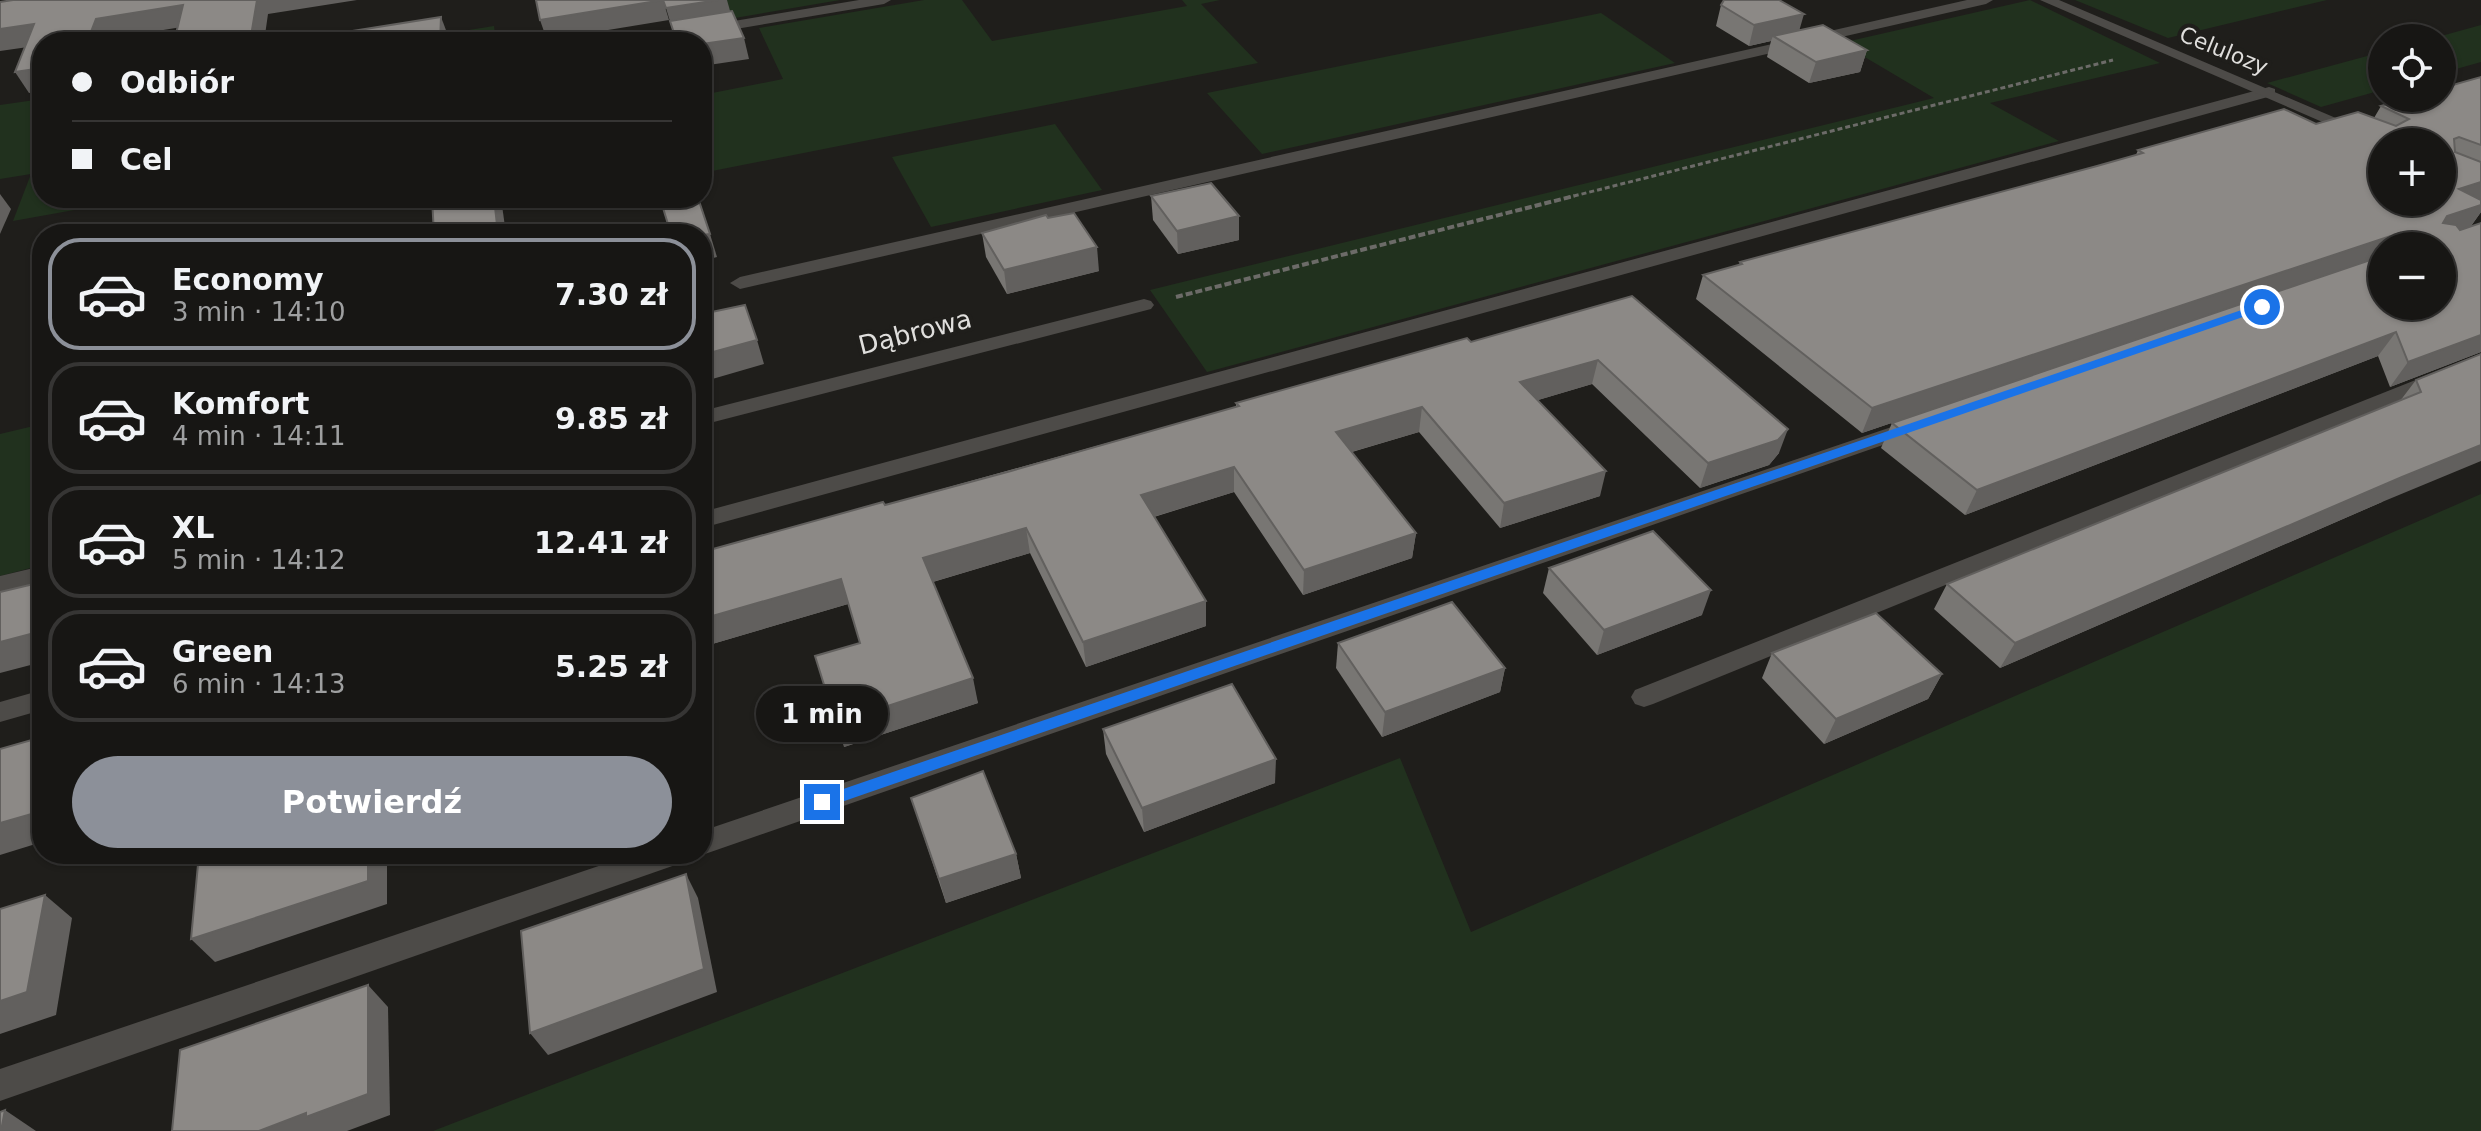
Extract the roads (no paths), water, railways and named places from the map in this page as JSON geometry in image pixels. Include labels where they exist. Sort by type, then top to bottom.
[{"type":"street","points":[[692,32],[884,0]]},
{"type":"street","points":[[740,283],[1986,0]]},
{"type":"street","name":"Celulozy","points":[[2047,0],[2368,135]]},
{"type":"street","points":[[712,517],[2269,92]]},
{"type":"street","name":"Dąbrowa","points":[[712,415],[1144,305]]},
{"type":"street","points":[[1644,697],[2481,360]]},
{"type":"street","points":[[712,840],[1947,415]]},
{"type":"street","points":[[0,585],[32,577]]},
{"type":"street","points":[[0,712],[32,703]]},
{"type":"street","points":[[0,1085],[642,864]]}]
